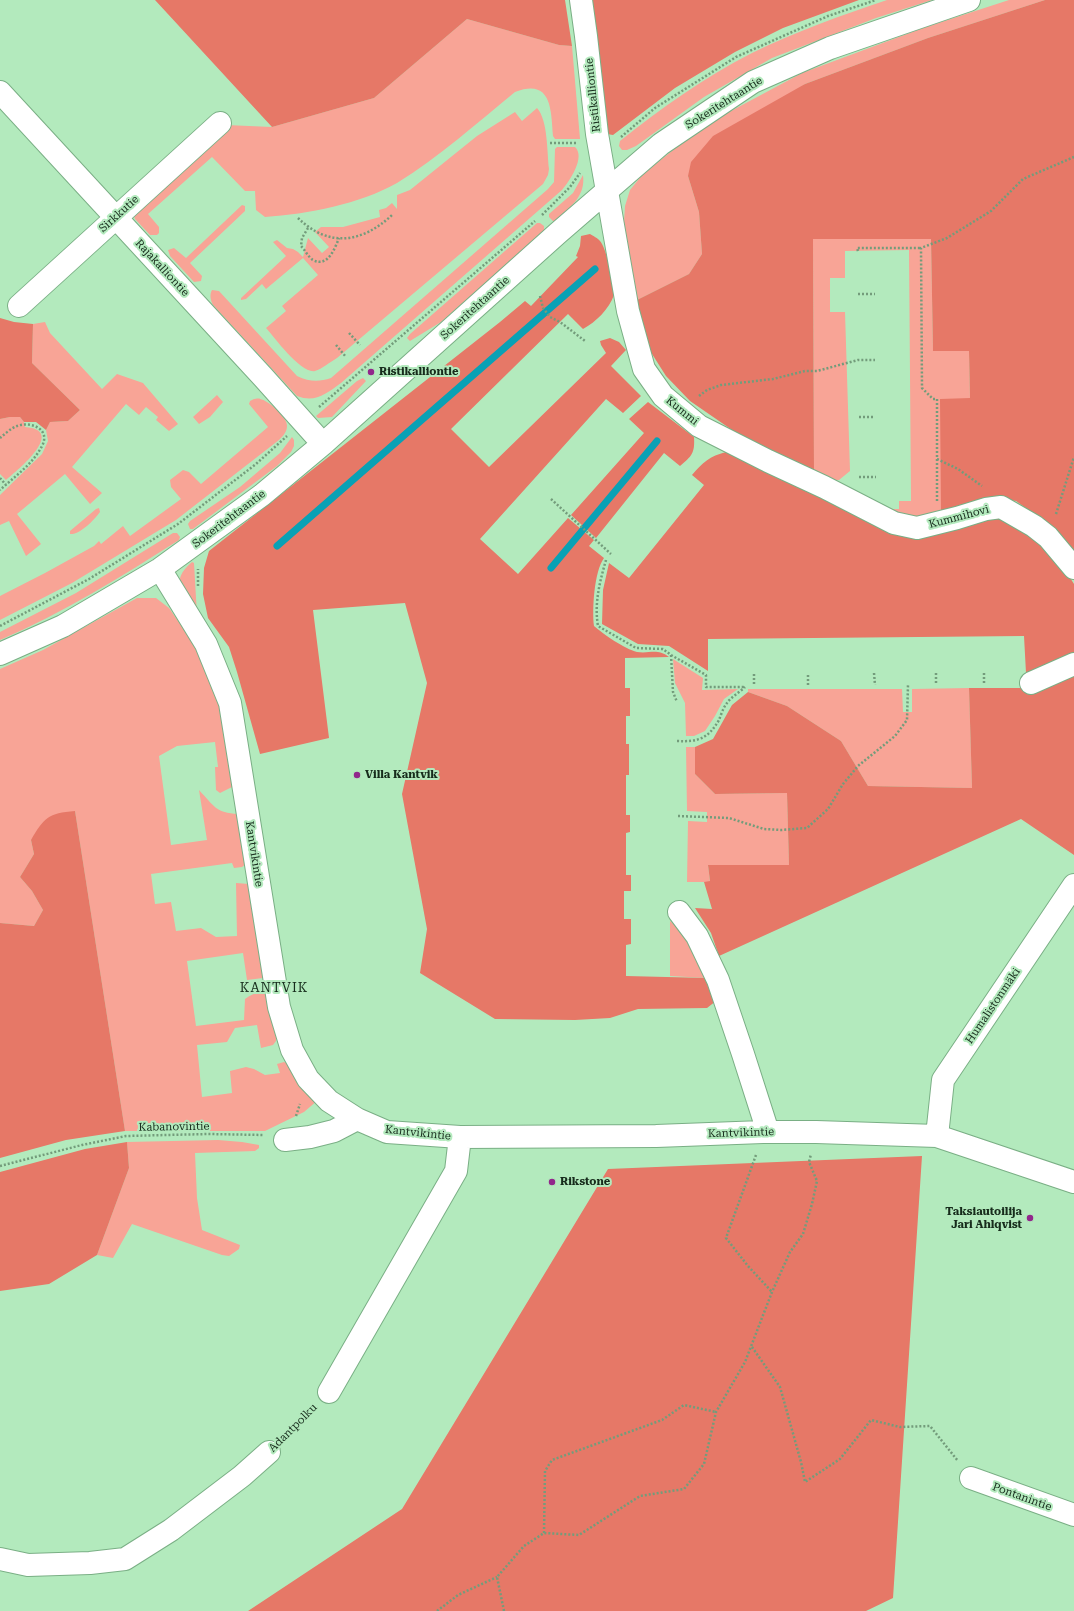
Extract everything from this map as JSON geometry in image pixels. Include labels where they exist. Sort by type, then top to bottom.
[{"type":"street","name":"Ristikalliontie","points":[[581,0],[586,36],[591,149],[607,190]]},
{"type":"street","name":"Sokeritehtaantie","points":[[0,654],[63,626],[160,569],[262,495],[323,444],[607,190],[661,144],[753,82],[830,48],[969,0]]},
{"type":"street","name":"Rajakalliontie","points":[[0,92],[323,444]]},
{"type":"street","name":"Sirkkutie","points":[[19,306],[220,123]]},
{"type":"street","name":"Kummi","points":[[607,190],[628,311],[644,369],[662,396],[699,426],[894,523]]},
{"type":"street","name":"Kummihovi","points":[[894,523],[917,528],[986,509],[1001,507],[1034,526],[1048,537],[1074,568]]},
{"type":"street","name":"Kantvikintie","points":[[160,569],[206,644],[230,703],[279,1007],[292,1050],[308,1079],[329,1101],[357,1119],[387,1132],[460,1137],[656,1136],[766,1132],[937,1136],[1074,1182]]},
{"type":"street","points":[[1031,683],[1074,664]]},
{"type":"street","name":"Humalistonmäki","points":[[937,1136],[943,1080],[1074,885]]},
{"type":"street","points":[[679,912],[697,936],[718,980],[743,1054],[766,1132]]},
{"type":"street","points":[[278,1136],[310,1137],[334,1131],[357,1119]]},
{"type":"street","points":[[329,1392],[456,1171],[460,1137]]},
{"type":"street","name":"Adantpolku","points":[[0,1560],[28,1564],[90,1563],[125,1559],[171,1530],[242,1476],[269,1452]]},
{"type":"street","name":"Pontanintie","points":[[970,1478],[1074,1515]]},
{"type":"path","points":[[0,626],[89,579],[178,524],[256,464],[541,216],[570,187],[583,170],[591,149],[736,57],[828,16],[876,0]]},
{"type":"path","points":[[550,143],[591,149]]},
{"type":"path","points":[[858,251],[857,248],[921,248],[947,238],[991,211],[1023,179],[1074,157]]},
{"type":"path","points":[[298,218],[308,228],[332,237],[345,239],[368,232],[392,215]]},
{"type":"path","points":[[308,228],[302,238],[301,246],[312,260],[319,262],[328,258],[334,251],[339,238]]},
{"type":"path","points":[[921,248],[922,388],[933,398],[936,398],[937,523]]},
{"type":"path","points":[[858,294],[875,294]]},
{"type":"path","points":[[540,296],[543,308],[550,317],[560,322],[585,341]]},
{"type":"path","points":[[349,333],[360,345]]},
{"type":"path","points":[[336,345],[346,357]]},
{"type":"path","points":[[683,412],[707,390],[722,384],[773,379],[805,371],[817,371],[858,360],[875,360]]},
{"type":"path","points":[[859,417],[876,417]]},
{"type":"path","points":[[0,438],[16,426],[25,424],[36,426],[42,430],[45,438],[42,446],[30,463],[0,490]]},
{"type":"path","points":[[1048,537],[1074,457]]},
{"type":"path","points":[[937,459],[964,473],[987,490],[1001,507]]},
{"type":"path","points":[[859,477],[876,477]]},
{"type":"path","points":[[0,478],[6,485]]},
{"type":"path","points":[[551,499],[611,554]]},
{"type":"path","points":[[178,524],[199,558],[198,589]]},
{"type":"path","points":[[606,560],[599,584],[596,616],[598,626],[636,648],[663,649],[706,675],[706,687],[746,687],[727,703],[710,734],[691,742],[678,741]]},
{"type":"path","points":[[671,655],[673,692],[677,702]]},
{"type":"path","points":[[874,673],[875,685]]},
{"type":"path","points":[[936,673],[936,684]]},
{"type":"path","points":[[984,673],[984,684]]},
{"type":"path","points":[[754,674],[754,686]]},
{"type":"path","points":[[808,675],[808,686]]},
{"type":"path","points":[[678,816],[729,818],[764,829],[781,830],[806,828],[828,809],[843,784],[858,766],[895,736],[907,720],[908,685]]},
{"type":"path","points":[[766,1132],[726,1238],[748,1266],[772,1292]]},
{"type":"path","points":[[437,1611],[458,1595],[497,1577],[524,1546],[544,1533],[579,1535],[640,1496],[684,1489],[704,1464],[716,1412],[746,1362],[772,1292],[790,1252],[803,1234],[817,1180],[809,1162],[816,1132]]},
{"type":"path","name":"Kabanovintie","points":[[0,1166],[82,1145],[126,1136],[208,1134],[278,1136]]},
{"type":"path","points":[[751,1346],[780,1387],[801,1462],[805,1482],[840,1459],[871,1420],[900,1427],[930,1426],[970,1478]]},
{"type":"path","name":"Adantpolku","points":[[269,1452],[329,1392]]},
{"type":"path","points":[[544,1533],[545,1471],[552,1460],[662,1420],[684,1405],[716,1412]]},
{"type":"path","points":[[497,1577],[504,1611]]},
{"type":"shaded area","points":[[155,0],[565,0],[572,46],[559,45],[467,19],[374,98],[272,127]]},
{"type":"shaded area","points":[[589,0],[859,0],[783,28],[735,52],[675,88],[613,135],[607,134]]},
{"type":"shaded area","points":[[887,0],[932,0],[876,18],[772,58],[704,97],[636,146],[627,150],[622,150],[619,146],[620,141],[667,105],[735,62],[768,45],[802,31]]},
{"type":"shaded area","points":[[1009,0],[1045,0],[928,38],[805,84],[688,176],[699,212],[702,254],[689,274],[637,300],[624,222],[625,206],[630,190],[643,174],[703,126],[802,73],[923,28]]},
{"type":"shaded area","points":[[1045,0],[1074,0],[1074,561],[1054,528],[1016,501],[997,498],[941,516],[940,399],[970,398],[969,351],[933,351],[931,239],[813,239],[814,473],[735,432],[690,401],[666,376],[647,346],[637,300],[689,274],[702,254],[699,212],[688,176],[691,162],[713,136],[805,84],[928,38]]},
{"type":"shaded area","points":[[467,19],[559,45],[572,46],[580,139],[555,139],[553,136],[550,107],[547,99],[543,93],[536,89],[527,89],[515,92],[458,139],[413,173],[397,183],[367,197],[333,207],[282,216],[265,217],[256,210],[255,191],[245,191],[212,157],[148,214],[159,227],[159,233],[157,235],[150,235],[135,219],[134,216],[226,125],[272,127],[374,98]]},
{"type":"shaded area","points":[[537,108],[541,113],[545,128],[549,169],[548,175],[543,184],[337,358],[320,369],[315,371],[309,370],[296,361],[266,328],[286,311],[282,306],[318,275],[303,258],[266,289],[262,284],[246,299],[241,300],[241,298],[286,256],[273,242],[277,240],[287,248],[298,252],[303,257],[308,238],[322,253],[329,247],[315,232],[321,227],[343,227],[380,217],[379,210],[386,208],[392,203],[397,209],[397,195],[410,190],[477,136],[515,112],[522,121]]},
{"type":"shaded area","points":[[557,147],[575,147],[578,151],[579,157],[578,163],[569,181],[562,190],[341,383],[325,394],[315,398],[303,398],[297,396],[212,303],[210,296],[212,290],[219,291],[297,376],[314,381],[331,378],[548,189],[554,182],[555,149]]},
{"type":"shaded area","points":[[583,175],[582,190],[579,196],[571,207],[555,221],[553,221],[549,217],[549,214],[573,193]]},
{"type":"shaded area","points":[[242,205],[245,206],[245,211],[190,263],[202,276],[201,281],[194,282],[170,256],[168,250],[174,248],[186,258]]},
{"type":"shaded area","points":[[537,223],[544,226],[544,230],[539,236],[441,322],[410,341],[407,338],[410,334]]},
{"type":"shaded area","points":[[590,234],[600,241],[605,251],[610,268],[614,284],[614,295],[609,305],[593,323],[583,329],[568,314],[451,429],[489,467],[606,353],[600,341],[610,338],[619,342],[626,350],[611,366],[641,396],[623,413],[606,399],[480,539],[518,574],[568,518],[594,540],[589,546],[604,558],[596,581],[593,611],[594,626],[626,648],[637,652],[657,652],[665,654],[669,657],[625,658],[625,688],[630,688],[630,716],[626,716],[626,744],[629,744],[629,775],[626,775],[626,815],[630,815],[630,832],[626,833],[626,875],[631,875],[631,891],[624,891],[624,919],[631,919],[631,944],[626,945],[626,976],[707,978],[716,1001],[707,1008],[638,1009],[610,1018],[575,1020],[495,1019],[420,973],[427,929],[402,794],[427,683],[405,603],[313,610],[329,738],[260,754],[229,647],[208,618],[203,594],[204,568],[209,551],[525,301],[531,306],[578,257],[576,256],[580,246],[581,236]]},
{"type":"shaded area","points":[[813,238],[931,239],[933,351],[969,351],[970,399],[941,399],[941,516],[912,519],[899,517],[889,509],[899,509],[899,501],[911,501],[909,250],[845,251],[845,278],[830,278],[830,312],[845,312],[850,471],[839,480],[829,480],[814,473]]},
{"type":"shaded area","points":[[0,318],[14,322],[33,324],[32,363],[80,410],[68,421],[50,422],[46,430],[36,422],[24,422],[20,417],[0,419]]},
{"type":"shaded area","points":[[45,322],[50,333],[102,389],[117,374],[143,383],[178,424],[169,431],[156,420],[158,417],[146,407],[139,415],[126,404],[72,467],[102,493],[90,504],[65,474],[17,514],[41,544],[26,556],[9,521],[0,525],[0,495],[42,454],[48,441],[46,430],[50,422],[68,421],[80,410],[32,363],[33,324]]},
{"type":"shaded area","points":[[363,378],[366,381],[332,417],[318,418],[316,416],[357,381]]},
{"type":"shaded area","points":[[217,395],[223,402],[210,417],[199,424],[193,417]]},
{"type":"shaded area","points":[[254,399],[263,400],[281,414],[287,428],[279,440],[176,520],[72,583],[0,620],[0,596],[94,546],[99,541],[101,544],[123,526],[130,536],[181,499],[171,487],[170,480],[183,470],[189,472],[201,484],[268,427],[249,404],[250,401]]},
{"type":"shaded area","points":[[648,402],[694,437],[692,454],[680,466],[664,453],[596,538],[571,515],[644,433],[629,419]]},
{"type":"shaded area","points":[[20,417],[24,422],[25,427],[37,430],[41,435],[41,442],[36,451],[28,460],[6,480],[0,474],[0,419]]},
{"type":"shaded area","points":[[292,437],[294,440],[294,446],[291,452],[277,466],[193,529],[190,529],[188,524],[190,521],[240,487],[280,453]]},
{"type":"shaded area","points":[[726,452],[747,456],[889,530],[1009,515],[1058,559],[1074,584],[1074,661],[1049,676],[1026,673],[1024,636],[708,639],[708,671],[669,646],[638,644],[602,624],[603,590],[609,563],[629,578],[704,485],[692,475],[707,460]]},
{"type":"shaded area","points":[[99,508],[100,512],[94,519],[78,532],[70,534],[70,531]]},
{"type":"shaded area","points":[[173,533],[177,533],[180,537],[179,540],[91,594],[0,640],[0,632],[76,593]]},
{"type":"shaded area","points":[[192,562],[194,563],[197,615],[183,594],[180,582],[181,576],[185,569]]},
{"type":"shaded area","points":[[137,598],[156,598],[169,608],[196,647],[224,713],[234,786],[220,793],[216,790],[215,767],[218,767],[215,742],[177,746],[159,756],[171,845],[207,840],[199,790],[216,808],[225,812],[238,814],[246,864],[242,867],[234,868],[232,863],[151,874],[155,904],[171,902],[176,931],[201,928],[216,937],[237,936],[236,883],[249,884],[263,978],[247,980],[243,953],[187,961],[196,1026],[244,1020],[245,999],[255,994],[263,993],[266,994],[276,1036],[276,1041],[273,1045],[261,1048],[257,1025],[235,1028],[227,1042],[197,1045],[202,1097],[232,1093],[230,1071],[246,1067],[254,1069],[265,1075],[280,1073],[277,1064],[284,1062],[288,1064],[318,1100],[304,1112],[265,1131],[125,1131],[75,811],[31,840],[34,854],[20,877],[32,891],[43,910],[34,926],[0,923],[0,669],[43,650]]},
{"type":"shaded area","points":[[673,659],[703,678],[702,690],[738,689],[724,699],[705,731],[694,736],[686,736],[685,703],[675,683]]},
{"type":"shaded area","points":[[1074,672],[1074,855],[1021,819],[719,956],[711,933],[695,908],[712,909],[704,882],[710,881],[708,865],[789,865],[787,793],[715,794],[695,774],[695,747],[713,739],[732,705],[748,692],[787,706],[841,741],[868,786],[972,788],[969,688],[1036,688]]},
{"type":"shaded area","points":[[969,688],[972,788],[868,786],[841,741],[787,706],[748,692],[748,689],[902,689],[903,712],[912,712],[912,689]]},
{"type":"shaded area","points":[[686,747],[695,747],[695,774],[715,794],[787,793],[789,865],[708,865],[710,882],[687,882],[688,821],[707,822],[707,812],[687,811]]},
{"type":"shaded area","points":[[75,811],[125,1131],[66,1140],[0,1158],[0,923],[34,926],[43,910],[32,891],[20,877],[34,854],[31,840],[40,826],[48,818],[59,813]]},
{"type":"shaded area","points":[[670,921],[685,934],[707,978],[670,976]]},
{"type":"shaded area","points":[[218,1140],[259,1145],[259,1148],[255,1151],[195,1153],[197,1198],[202,1230],[240,1245],[239,1249],[229,1256],[222,1255],[132,1224],[113,1258],[97,1255],[129,1168],[127,1142]]},
{"type":"shaded area","points":[[127,1142],[129,1168],[97,1255],[49,1284],[0,1291],[0,1172],[85,1149]]},
{"type":"shaded area","points":[[922,1156],[893,1598],[866,1611],[248,1611],[402,1509],[608,1169]]},
{"type":"waterway","points":[[277,546],[595,269]]},
{"type":"waterway","points":[[551,568],[657,441]]},
{"type":"place","name":"Ristikalliontie","points":[[371,372]]},
{"type":"place","name":"Villa Kantvik","points":[[357,775]]},
{"type":"place","name":"Rikstone","points":[[552,1182]]},
{"type":"place","name":"Taksiautoilija Jari Ahlqvist","points":[[1030,1218]]},
{"type":"district","name":"KANTVIK","points":[[274,988]]}]
